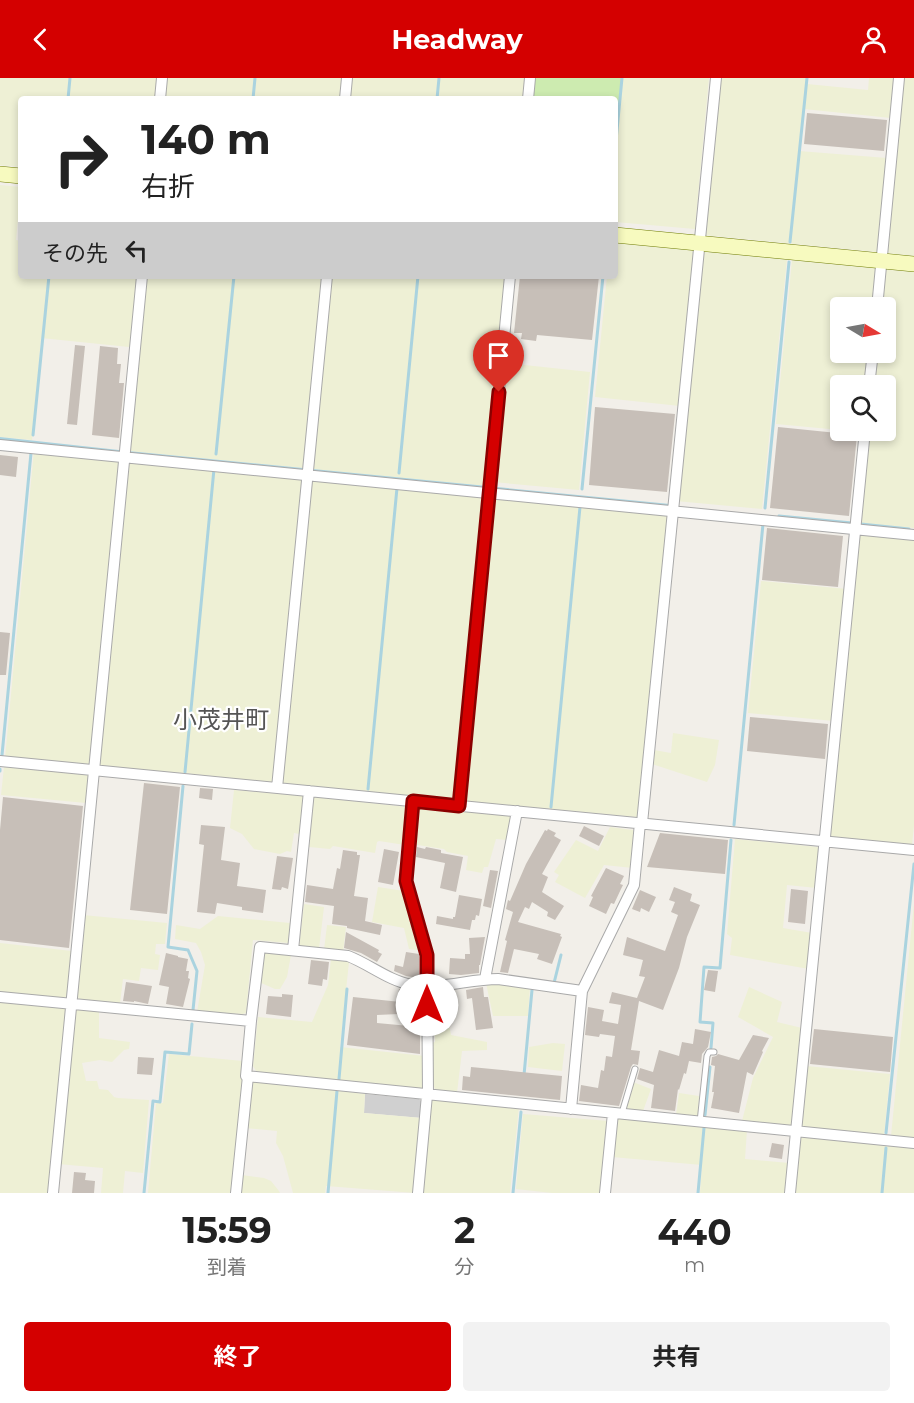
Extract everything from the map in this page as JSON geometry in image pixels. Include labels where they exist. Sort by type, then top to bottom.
[{"type":"street","points":[[160,96],[162,78]]},
{"type":"street","points":[[345,96],[347,78]]},
{"type":"street","points":[[528,96],[530,78]]},
{"type":"street","points":[[571,1108],[582,991],[634,885],[716,78]]},
{"type":"street","points":[[878,297],[899,78]]},
{"type":"street","points":[[0,174],[18,176]]},
{"type":"street","points":[[618,235],[914,264]]},
{"type":"street","points":[[52,1193],[142,279]]},
{"type":"street","points":[[277,788],[327,279]]},
{"type":"street","points":[[459,806],[510,279]]},
{"type":"street","points":[[790,1193],[864,441]]},
{"type":"street","points":[[0,445],[124,454],[490,489],[673,511],[914,535]]},
{"type":"street","points":[[0,761],[914,850]]},
{"type":"street","points":[[293,950],[309,791]]},
{"type":"street","points":[[413,801],[406,881],[427,955],[428,1095],[418,1193]]},
{"type":"street","points":[[485,979],[517,811]]},
{"type":"street","points":[[236,1193],[260,946],[348,956],[400,982],[411,985],[427,987],[485,979],[582,991]]},
{"type":"street","points":[[0,997],[251,1021]]},
{"type":"street","points":[[248,1077],[914,1143]]},
{"type":"street","points":[[605,1193],[618,1113]]},
{"type":"lane","points":[[700,1122],[707,1056],[709,1052],[714,1052]]},
{"type":"lane","points":[[618,1113],[635,1069]]},
{"type":"shaded area","points":[[365,1094],[419,1099],[423,1103],[422,1118],[364,1113]]},
{"type":"green space","points":[[0,78],[158,78],[156,96],[18,96],[18,167],[0,165]]},
{"type":"green space","points":[[166,78],[342,78],[340,96],[164,96]]},
{"type":"green space","points":[[351,78],[526,78],[524,96],[349,96]]},
{"type":"green space","points":[[535,78],[622,78],[618,116],[618,96],[533,96]]},
{"type":"green space","points":[[622,78],[709,78],[695,229],[618,222],[618,120]]},
{"type":"green space","points":[[718,78],[807,78],[807,84],[868,90],[869,78],[894,78],[891,118],[804,109],[799,151],[887,158],[877,252],[704,235]]},
{"type":"green space","points":[[901,78],[914,78],[914,256],[884,253]]},
{"type":"green space","points":[[0,185],[18,187],[16,240],[18,240],[18,279],[138,279],[132,345],[129,347],[41,338],[32,440],[0,437]]},
{"type":"green space","points":[[618,243],[696,250],[680,406],[595,397],[607,279],[618,279]]},
{"type":"green space","points":[[701,251],[787,259],[762,509],[676,501]]},
{"type":"green space","points":[[792,260],[878,268],[875,297],[830,297],[830,363],[869,363],[867,375],[830,375],[830,429],[776,424]]},
{"type":"green space","points":[[883,269],[914,272],[914,528],[861,523],[866,441],[896,441],[896,375],[873,375],[874,363],[896,363],[896,297],[881,297]]},
{"type":"green space","points":[[145,279],[324,279],[303,468],[128,451]]},
{"type":"green space","points":[[329,279],[508,279],[487,486],[311,469]]},
{"type":"green space","points":[[505,363],[590,372],[579,490],[493,482]]},
{"type":"green space","points":[[34,450],[120,459],[89,766],[5,758]]},
{"type":"green space","points":[[127,462],[303,479],[275,779],[271,782],[96,767]]},
{"type":"green space","points":[[310,478],[486,498],[457,797],[453,800],[282,783]]},
{"type":"green space","points":[[495,496],[667,513],[669,516],[637,817],[464,801],[491,499]]},
{"type":"green space","points":[[859,532],[914,538],[914,825],[912,845],[832,838],[828,834]]},
{"type":"green space","points":[[761,581],[847,589],[834,721],[748,713]]},
{"type":"green space","points":[[673,733],[719,740],[715,765],[707,782],[652,764],[654,750],[671,753]]},
{"type":"green space","points":[[4,767],[89,775],[86,803],[1,795]]},
{"type":"green space","points":[[234,790],[304,796],[299,834],[294,833],[291,852],[280,854],[254,849],[242,834],[230,828]]},
{"type":"green space","points":[[314,797],[407,807],[405,845],[379,841],[375,853],[333,846],[330,849],[309,847]]},
{"type":"green space","points":[[417,807],[511,816],[507,840],[496,839],[488,867],[484,867],[482,873],[466,870],[468,856],[447,852],[444,849],[411,844]]},
{"type":"green space","points":[[610,827],[635,832],[633,868],[604,865],[585,898],[555,882],[559,875],[554,872],[576,840],[598,851]]},
{"type":"green space","points":[[735,839],[818,847],[821,854],[817,888],[787,885],[783,928],[812,933],[809,969],[730,955],[732,938],[727,934]]},
{"type":"green space","points":[[378,887],[404,891],[424,951],[409,949],[404,928],[372,922]]},
{"type":"green space","points":[[914,903],[914,1138],[891,1136]]},
{"type":"green space","points":[[304,904],[324,907],[319,949],[299,947]]},
{"type":"green space","points":[[83,915],[167,923],[165,944],[156,944],[155,954],[160,955],[158,970],[141,968],[139,981],[123,979],[120,1003],[80,999],[75,995]]},
{"type":"green space","points":[[218,916],[290,923],[288,943],[253,940],[246,1013],[243,1014],[197,1012],[205,965],[196,943],[175,939],[176,925],[200,929]]},
{"type":"green space","points":[[327,925],[346,927],[343,952],[324,950]]},
{"type":"green space","points":[[0,943],[72,951],[67,996],[64,998],[0,992]]},
{"type":"green space","points":[[265,952],[291,955],[287,977],[280,989],[259,982],[261,956]]},
{"type":"green space","points":[[331,959],[349,962],[340,1047],[425,1056],[423,1090],[258,1074],[253,1066],[258,1017],[312,1022],[328,985]]},
{"type":"green space","points":[[486,983],[530,987],[528,1016],[493,1016]]},
{"type":"green space","points":[[749,987],[782,1002],[777,1022],[802,1028],[793,1126],[742,1121],[753,1078],[773,1037],[738,1017]]},
{"type":"green space","points":[[442,1000],[445,1003],[448,1020],[434,1022],[433,1002]]},
{"type":"green space","points":[[0,1001],[64,1007],[67,1010],[49,1193],[0,1193]]},
{"type":"green space","points":[[75,1008],[99,1011],[99,1038],[130,1042],[129,1049],[124,1050],[112,1062],[100,1060],[82,1063],[86,1081],[97,1081],[99,1089],[108,1090],[114,1097],[149,1100],[143,1173],[125,1171],[123,1193],[101,1193],[103,1168],[58,1164]]},
{"type":"green space","points":[[449,1024],[451,1035],[487,1042],[487,1050],[462,1051],[457,1093],[438,1092],[433,1084],[431,1043],[435,1042],[434,1026]]},
{"type":"green space","points":[[553,1043],[565,1044],[562,1071],[528,1067],[529,1047]]},
{"type":"green space","points":[[169,1054],[243,1061],[245,1081],[232,1193],[148,1193],[156,1103],[163,1103]]},
{"type":"green space","points":[[806,1066],[890,1074],[884,1136],[802,1128],[800,1125]]},
{"type":"green space","points":[[252,1080],[365,1094],[364,1113],[422,1118],[415,1193],[326,1186],[325,1193],[293,1193],[283,1156],[276,1143],[277,1131],[245,1128]]},
{"type":"green space","points":[[633,1082],[651,1089],[643,1111],[625,1107]]},
{"type":"green space","points":[[679,1093],[699,1096],[698,1115],[695,1117],[676,1115]]},
{"type":"green space","points":[[434,1099],[519,1107],[510,1193],[422,1193],[430,1102]]},
{"type":"green space","points":[[523,1114],[609,1121],[602,1193],[552,1193],[516,1189]]},
{"type":"green space","points":[[616,1117],[747,1130],[745,1159],[789,1163],[786,1193],[700,1193],[702,1165],[612,1157]]},
{"type":"green space","points":[[798,1137],[914,1147],[914,1193],[793,1193]]},
{"type":"green space","points":[[242,1175],[271,1181],[280,1193],[239,1193]]},
{"type":"water","points":[[0,437],[670,504],[670,507],[0,441]]},
{"type":"building","points":[[807,113],[887,120],[884,151],[804,144]]},
{"type":"building","points":[[520,279],[599,279],[592,340],[537,335],[536,341],[521,339],[522,333],[514,333]]},
{"type":"building","points":[[75,345],[85,346],[77,425],[67,424]]},
{"type":"building","points":[[100,346],[118,348],[117,364],[121,364],[119,383],[124,383],[119,438],[92,435]]},
{"type":"building","points":[[595,407],[675,414],[667,492],[589,485]]},
{"type":"building","points":[[778,427],[830,432],[830,441],[856,441],[849,516],[770,508]]},
{"type":"building","points":[[0,455],[18,457],[16,477],[0,475]]},
{"type":"building","points":[[767,528],[843,536],[838,587],[762,580]]},
{"type":"building","points":[[0,632],[10,633],[6,675],[0,675]]},
{"type":"building","points":[[750,717],[828,724],[825,759],[747,751]]},
{"type":"building","points":[[144,783],[180,787],[167,914],[130,910]]},
{"type":"building","points":[[200,788],[213,789],[212,800],[199,798]]},
{"type":"building","points":[[3,797],[83,806],[69,948],[0,940],[0,830]]},
{"type":"building","points":[[201,825],[225,827],[221,860],[240,863],[237,886],[266,890],[263,913],[217,903],[215,914],[197,912],[204,845],[199,844]]},
{"type":"building","points":[[584,826],[604,836],[599,846],[579,836]]},
{"type":"building","points":[[545,830],[556,833],[554,836],[561,840],[542,874],[548,877],[542,892],[564,906],[555,920],[547,916],[548,912],[532,902],[529,909],[525,907],[518,922],[561,934],[562,937],[552,964],[537,959],[539,954],[514,949],[508,973],[500,972],[507,941],[505,940],[513,912],[506,909],[508,900],[510,901],[526,864]]},
{"type":"building","points":[[660,833],[728,840],[725,874],[647,867]]},
{"type":"building","points":[[417,847],[441,850],[441,853],[463,857],[456,892],[440,888],[445,863],[416,857]]},
{"type":"building","points":[[384,849],[399,852],[393,885],[378,882]]},
{"type":"building","points":[[343,850],[357,852],[357,855],[360,855],[354,896],[368,898],[365,921],[382,925],[380,935],[332,924],[334,906],[305,902],[307,885],[333,889],[337,868],[340,869]]},
{"type":"building","points":[[277,856],[293,858],[288,889],[282,887],[281,890],[272,889]]},
{"type":"building","points":[[606,868],[624,876],[620,884],[623,885],[614,904],[611,903],[606,914],[589,906],[593,897],[591,896]]},
{"type":"building","points":[[490,870],[498,871],[491,908],[483,906]]},
{"type":"building","points":[[674,887],[692,894],[690,901],[700,905],[663,1010],[639,1001],[631,1050],[640,1051],[638,1065],[633,1064],[631,1067],[619,1106],[579,1101],[581,1085],[598,1088],[606,1056],[612,1057],[615,1036],[585,1035],[588,1007],[604,1010],[602,1021],[618,1024],[621,1005],[609,1003],[612,992],[637,998],[645,977],[639,976],[643,960],[623,955],[627,937],[665,951],[678,915],[671,912],[675,902],[669,900]]},
{"type":"building","points":[[791,889],[808,891],[805,924],[788,922]]},
{"type":"building","points":[[640,890],[656,897],[649,912],[641,908],[640,912],[632,909]]},
{"type":"building","points":[[459,895],[482,899],[479,916],[476,915],[475,920],[472,920],[470,930],[436,924],[437,916],[453,919],[455,917]]},
{"type":"building","points":[[346,932],[379,950],[378,952],[382,954],[377,962],[361,953],[344,948]]},
{"type":"building","points":[[485,937],[479,973],[449,974],[450,958],[465,959],[465,954],[470,954],[469,938]]},
{"type":"building","points":[[406,952],[419,954],[419,978],[394,971],[395,965],[403,967]]},
{"type":"building","points":[[166,953],[188,959],[186,971],[189,971],[188,978],[190,979],[183,1007],[166,1004],[169,987],[159,985]]},
{"type":"building","points":[[311,960],[329,962],[327,980],[323,979],[322,986],[308,984]]},
{"type":"building","points":[[708,970],[718,971],[715,992],[704,990]]},
{"type":"building","points":[[126,982],[152,986],[148,1004],[123,1001]]},
{"type":"building","points":[[483,987],[484,997],[488,997],[493,1028],[476,1030],[472,998],[467,999],[466,990]]},
{"type":"building","points":[[399,989],[420,993],[420,1013],[377,1015],[377,1023],[420,1027],[420,1054],[347,1045],[353,997],[410,1003],[398,996]]},
{"type":"building","points":[[282,994],[293,995],[291,1017],[266,1014],[268,996],[282,997]]},
{"type":"building","points":[[695,1029],[711,1032],[708,1047],[702,1054],[701,1063],[689,1061],[686,1074],[684,1073],[678,1089],[675,1111],[651,1108],[654,1085],[637,1079],[640,1068],[653,1072],[659,1050],[679,1056],[682,1042],[693,1044]]},
{"type":"building","points":[[814,1029],[893,1037],[890,1072],[810,1064]]},
{"type":"building","points":[[753,1035],[769,1038],[753,1075],[747,1072],[739,1113],[711,1108],[715,1066],[711,1065],[712,1057],[718,1054],[739,1060]]},
{"type":"building","points":[[138,1057],[154,1058],[152,1075],[137,1074]]},
{"type":"building","points":[[471,1067],[562,1076],[560,1100],[462,1090],[463,1076],[470,1077]]},
{"type":"building","points":[[772,1143],[784,1145],[782,1159],[769,1157]]},
{"type":"building","points":[[74,1172],[86,1173],[85,1180],[95,1181],[94,1193],[72,1193]]},
{"type":"waterway","points":[[68,96],[70,78]]},
{"type":"waterway","points":[[253,96],[255,78]]},
{"type":"waterway","points":[[437,96],[439,78]]},
{"type":"waterway","points":[[618,120],[622,78]]},
{"type":"waterway","points":[[790,242],[807,78]]},
{"type":"waterway","points":[[765,508],[789,262]]},
{"type":"waterway","points":[[33,435],[49,279]]},
{"type":"waterway","points":[[216,454],[234,279]]},
{"type":"waterway","points":[[399,473],[418,279]]},
{"type":"waterway","points":[[582,489],[603,279]]},
{"type":"waterway","points":[[2,755],[31,453]]},
{"type":"waterway","points":[[185,772],[214,469]]},
{"type":"waterway","points":[[368,789],[397,488]]},
{"type":"waterway","points":[[551,807],[580,507]]},
{"type":"waterway","points":[[779,516],[852,523]]},
{"type":"waterway","points":[[734,825],[763,524]]},
{"type":"waterway","points":[[861,524],[909,529]]},
{"type":"waterway","points":[[183,786],[168,947],[188,950],[197,971],[193,1010]]},
{"type":"waterway","points":[[711,1048],[713,1023],[700,1022],[704,967],[720,968],[731,840]]},
{"type":"waterway","points":[[886,1133],[914,864]]},
{"type":"waterway","points":[[554,983],[561,955]]},
{"type":"waterway","points":[[339,1079],[347,989]]},
{"type":"waterway","points":[[524,1075],[532,990]]},
{"type":"waterway","points":[[144,1193],[153,1101],[160,1102],[165,1052],[189,1054],[192,1024]]},
{"type":"waterway","points":[[705,1115],[710,1067]]},
{"type":"waterway","points":[[328,1193],[337,1091]]},
{"type":"waterway","points":[[513,1193],[521,1112]]},
{"type":"waterway","points":[[698,1193],[704,1128]]},
{"type":"waterway","points":[[882,1193],[886,1148]]},
{"type":"district","name":"小茂井町","points":[[221,719]]},
{"type":"route","points":[[427,1005],[427,955],[406,881],[413,801],[459,806],[499,392]]}]
